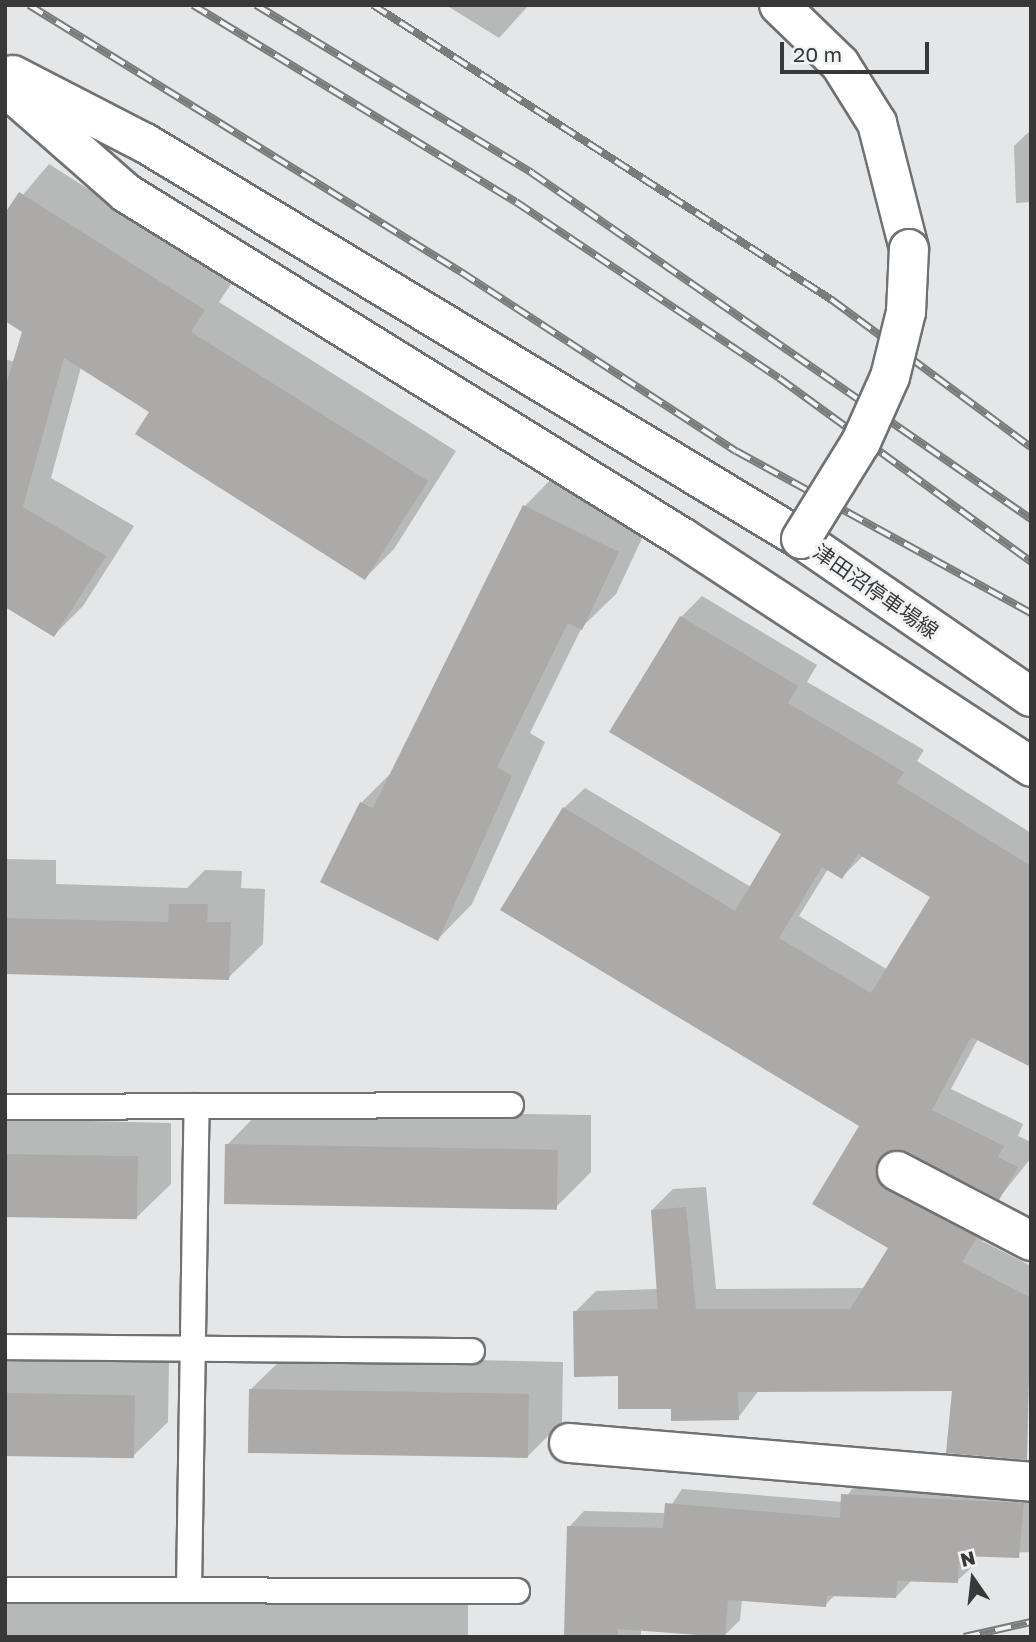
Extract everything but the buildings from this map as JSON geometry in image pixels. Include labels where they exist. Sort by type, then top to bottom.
[{"type":"street","name":"津田沼停車場線","points":[[779,5],[840,64],[877,123],[909,249],[906,312],[890,377],[861,442],[801,539],[1031,697]]},
{"type":"street","points":[[5,71],[145,143],[801,539]]},
{"type":"street","points":[[5,87],[126,193],[683,538],[1031,767]]},
{"type":"street","points":[[897,1171],[1031,1241]]},
{"type":"street","points":[[569,1443],[1031,1482]]},
{"type":"lane","points":[[5,1107],[511,1105]]},
{"type":"lane","points":[[189,1590],[197,1106]]},
{"type":"lane","points":[[5,1347],[472,1351]]},
{"type":"lane","points":[[5,1590],[517,1591]]},
{"type":"railway","points":[[29,5],[461,272],[736,451],[1031,613]]},
{"type":"railway","points":[[193,5],[516,202],[779,378],[1031,562]]},
{"type":"railway","points":[[256,5],[532,173],[1031,519]]},
{"type":"railway","points":[[373,5],[832,300],[1031,447]]},
{"type":"railway","points":[[964,1637],[1031,1622]]}]
